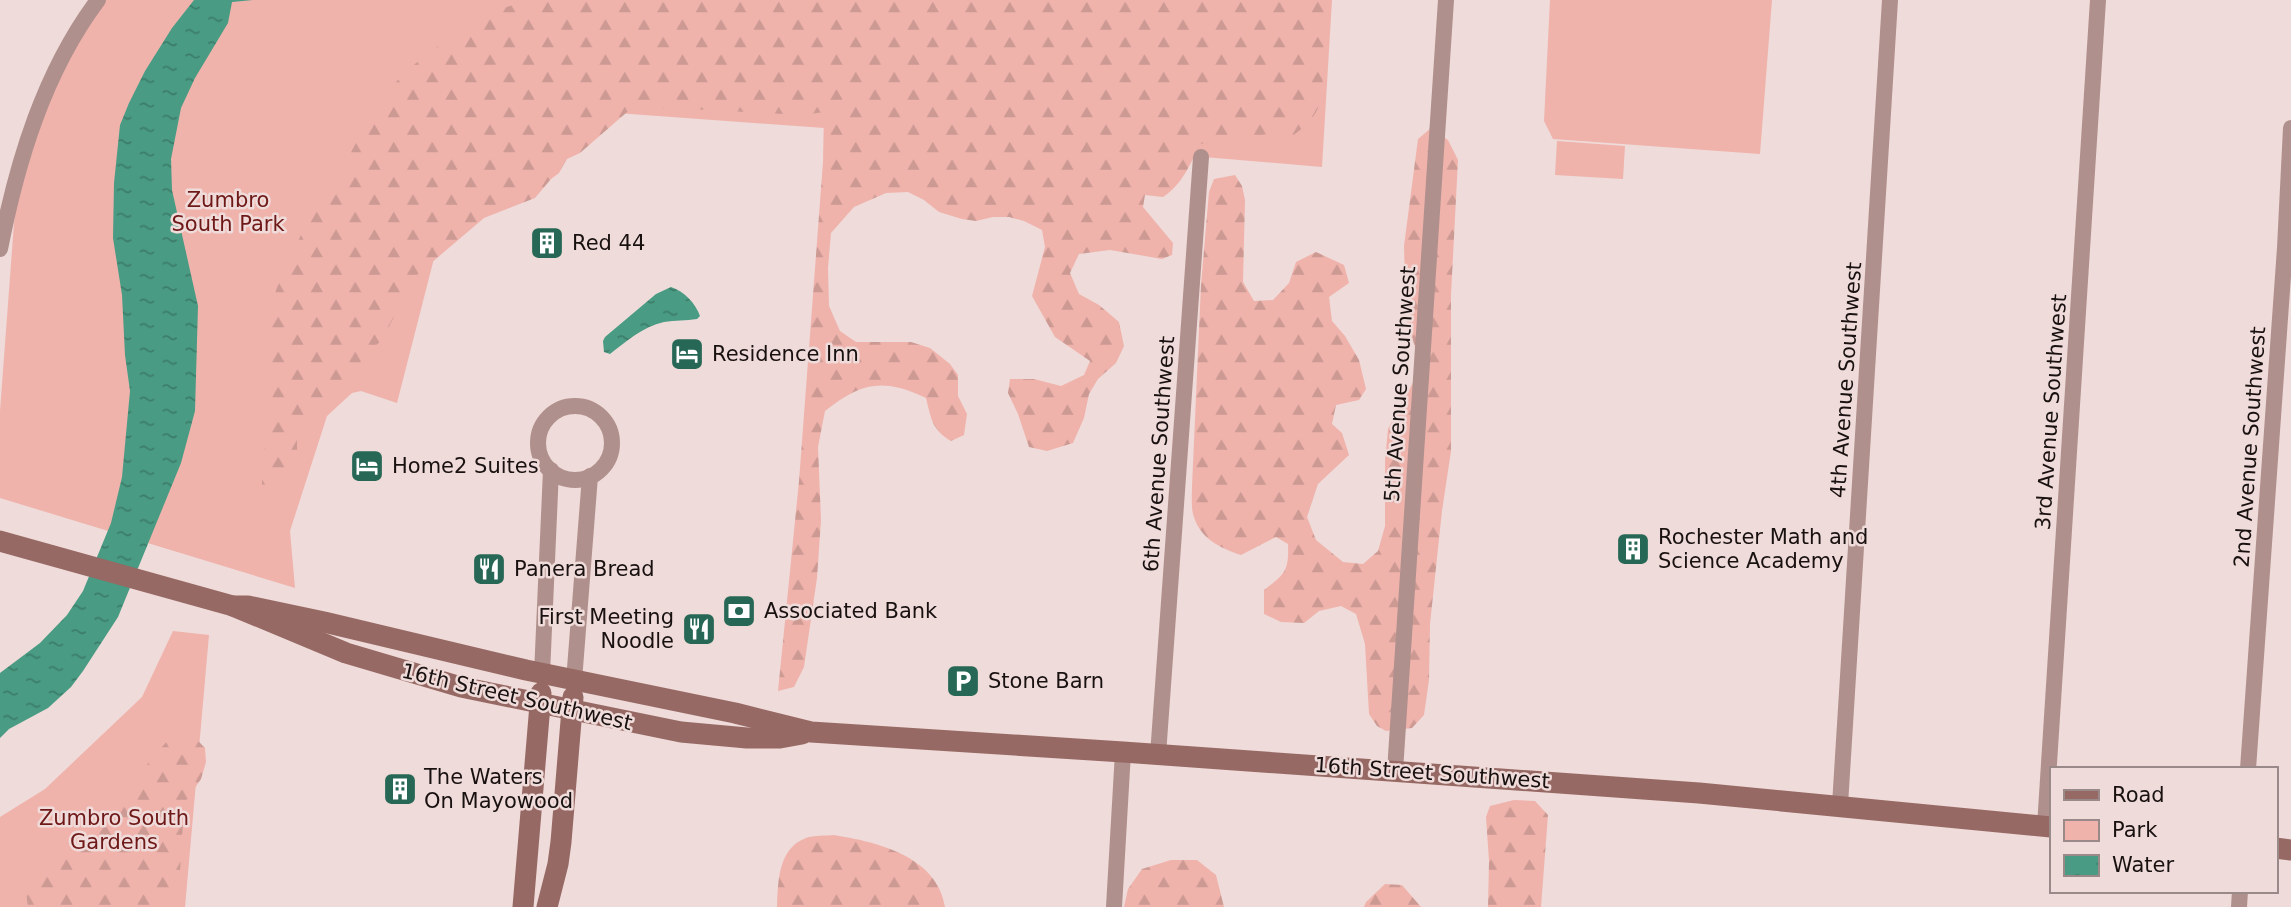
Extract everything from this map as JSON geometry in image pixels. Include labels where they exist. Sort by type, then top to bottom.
[{"type":"main road","name":"16th Street Southwest","points":[[2,540],[233,606],[346,653],[431,679],[649,727],[714,736],[780,737],[811,732]]},
{"type":"main road","name":"16th Street Southwest","points":[[233,606],[248,606],[324,622],[542,674],[736,713],[811,732],[1395,771],[1840,805],[2048,826]]},
{"type":"main road","points":[[523,907],[542,674]]},
{"type":"main road","points":[[547,907],[561,842],[574,681]]},
{"type":"street","points":[[0,249],[11,194],[52,78],[98,0]]},
{"type":"street","name":"5th Avenue Southwest","points":[[1395,771],[1446,0]]},
{"type":"street","name":"4th Avenue Southwest","points":[[1840,805],[1890,0]]},
{"type":"street","name":"3rd Avenue Southwest","points":[[2052,767],[2098,0]]},
{"type":"street","name":"2nd Avenue Southwest","points":[[2249,767],[2291,128]]},
{"type":"street","name":"6th Avenue Southwest","points":[[1158,755],[1201,156]]},
{"type":"street","name":"16th Street Southwest","points":[[542,674],[551,470],[544,462],[538,441],[540,430],[553,413],[562,408],[584,407],[595,411],[604,419],[610,429],[612,441],[606,462],[599,471],[590,476],[574,681]]},
{"type":"street","points":[[551,470],[570,479],[590,476]]},
{"type":"street","points":[[1114,907],[1124,752]]},
{"type":"street","name":"3rd Avenue Southwest","points":[[2048,826],[2050,793]]},
{"type":"green space","name":"Zumbro South Park","points":[[98,0],[1332,0],[1322,167],[617,113],[440,235],[397,403],[361,391],[352,393],[327,416],[290,531],[295,588],[0,498],[0,411],[18,170],[21,158]]},
{"type":"green space","points":[[1324,0],[1323,81],[1315,114],[1291,137],[1276,133],[1200,144],[1185,173],[1170,192],[1163,197],[1145,195],[1143,207],[1173,243],[1172,255],[1162,259],[1110,250],[1079,254],[1070,273],[1079,294],[1099,305],[1119,322],[1124,346],[1116,363],[1098,379],[1089,394],[1084,418],[1073,443],[1047,451],[1029,447],[1008,393],[1010,379],[1034,379],[1061,386],[1084,375],[1090,361],[1055,337],[1032,296],[1045,247],[1042,230],[1009,217],[976,221],[962,219],[939,212],[908,192],[886,193],[854,207],[831,233],[829,306],[840,331],[856,342],[911,342],[930,348],[950,364],[958,375],[958,396],[967,414],[964,435],[951,441],[945,437],[933,423],[926,398],[897,388],[873,386],[862,389],[825,411],[818,447],[821,520],[817,578],[804,667],[794,687],[778,691],[799,481],[823,162],[824,112],[803,115],[634,106],[580,153],[567,159],[559,173],[535,198],[484,218],[417,275],[381,341],[368,352],[345,383],[335,388],[321,403],[315,418],[297,421],[297,450],[276,491],[266,502],[262,483],[263,459],[273,392],[269,329],[276,290],[315,204],[334,184],[378,102],[407,70],[459,30],[497,10],[523,2]]},
{"type":"green space","points":[[1550,0],[1772,0],[1760,154],[1553,139],[1544,121]]},
{"type":"green space","points":[[1431,128],[1448,140],[1458,160],[1451,295],[1451,451],[1430,624],[1429,680],[1424,715],[1412,728],[1386,731],[1377,726],[1369,714],[1365,644],[1356,614],[1341,606],[1319,611],[1304,623],[1281,622],[1264,614],[1264,590],[1284,571],[1288,560],[1288,544],[1276,537],[1241,555],[1211,541],[1196,522],[1192,511],[1192,486],[1201,285],[1209,192],[1214,179],[1235,175],[1242,186],[1245,200],[1243,282],[1254,301],[1273,300],[1289,283],[1296,262],[1316,252],[1344,265],[1349,283],[1329,297],[1332,321],[1345,336],[1359,360],[1366,389],[1359,400],[1336,405],[1332,424],[1342,433],[1349,455],[1318,484],[1307,517],[1316,540],[1343,562],[1363,564],[1378,551],[1385,526],[1388,429],[1416,377],[1415,347],[1406,318],[1404,246],[1418,139]]},
{"type":"green space","points":[[1557,141],[1625,146],[1623,179],[1555,175]]},
{"type":"green space","name":"Zumbro South Gardens","points":[[173,631],[209,635],[185,907],[0,907],[0,817],[45,789],[142,697]]},
{"type":"green space","points":[[174,733],[191,736],[198,741],[205,748],[206,762],[201,779],[184,804],[180,872],[171,894],[159,907],[28,907],[25,886],[114,807]]},
{"type":"green space","points":[[1514,800],[1535,801],[1548,815],[1541,907],[1488,907],[1486,817],[1490,806]]},
{"type":"green space","points":[[834,835],[868,842],[903,854],[930,875],[940,890],[945,907],[777,907],[781,867],[790,849],[806,838]]},
{"type":"green space","points":[[1171,860],[1197,860],[1216,875],[1224,907],[1124,907],[1128,889],[1142,869]]},
{"type":"green space","points":[[1385,884],[1402,885],[1421,907],[1364,907]]},
{"type":"water","points":[[194,0],[253,0],[232,2],[228,23],[195,78],[181,108],[171,159],[172,190],[198,306],[195,411],[181,463],[118,617],[71,687],[48,708],[9,729],[0,738],[0,673],[40,643],[67,615],[83,591],[111,523],[122,477],[130,391],[122,295],[113,238],[114,183],[120,125],[145,71],[172,28]]},
{"type":"water","points":[[671,287],[685,295],[692,303],[700,316],[697,319],[656,324],[635,335],[610,354],[604,352],[605,337],[656,294]]},
{"type":"place","name":"Red 44","points":[[547,243]]},
{"type":"place","name":"Residence Inn","points":[[687,354]]},
{"type":"place","name":"Home2 Suites","points":[[367,466]]},
{"type":"place","name":"Rochester Math and Science Academy","points":[[1633,549]]},
{"type":"place","name":"Panera Bread","points":[[489,569]]},
{"type":"place","name":"Associated Bank","points":[[739,611]]},
{"type":"place","name":"First Meeting Noodle","points":[[699,629]]},
{"type":"place","name":"Stone Barn","points":[[963,681]]},
{"type":"place","name":"The Waters On Mayowood","points":[[400,789]]}]
